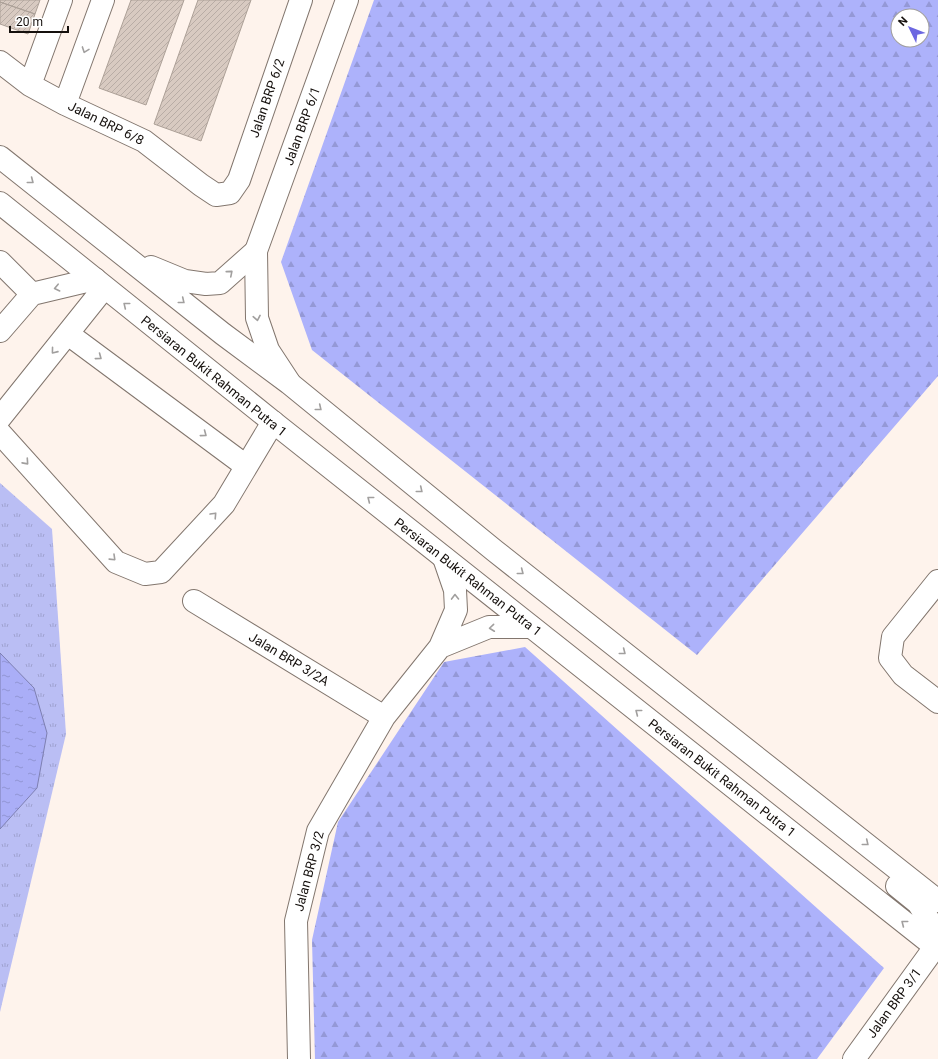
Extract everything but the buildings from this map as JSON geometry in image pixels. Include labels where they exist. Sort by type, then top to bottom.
[{"type":"main road","points":[[30,85],[61,0]]},
{"type":"main road","points":[[65,104],[103,0]]},
{"type":"main road","name":"Jalan BRP 6/2","points":[[230,194],[239,180],[301,0]]},
{"type":"main road","name":"Jalan BRP 6/1","points":[[256,251],[347,0]]},
{"type":"main road","name":"Jalan BRP 6/8","points":[[0,62],[30,85],[65,104],[144,141],[216,195],[230,194]]},
{"type":"main road","points":[[0,157],[223,334],[289,383],[495,551],[825,810],[938,901]]},
{"type":"main road","name":"Persiaran Bukit Rahman Putra 1","points":[[3,211],[100,284],[937,948]]},
{"type":"main road","points":[[129,259],[185,281],[206,284],[220,283],[256,251]]},
{"type":"main road","points":[[256,251],[257,318],[268,350],[289,383]]},
{"type":"main road","points":[[0,262],[32,294]]},
{"type":"main road","points":[[0,331],[32,294],[100,284]]},
{"type":"main road","points":[[0,418],[68,334],[100,284]]},
{"type":"main road","points":[[68,334],[246,466]]},
{"type":"main road","points":[[0,433],[116,562],[145,574],[161,572],[224,504],[273,422]]},
{"type":"main road","name":"Jalan BRP 3/2","points":[[300,1059],[296,921],[318,831],[384,717],[440,647],[456,610],[455,590],[444,558]]},
{"type":"main road","points":[[938,581],[892,637],[890,658],[903,675],[938,702]]},
{"type":"main road","name":"Jalan BRP 3/2A","points":[[194,601],[384,717]]},
{"type":"main road","name":"Jalan BRP 3/2","points":[[440,647],[489,627],[531,627]]},
{"type":"main road","points":[[825,810],[837,838],[918,903],[930,922],[937,948]]},
{"type":"main road","name":"Jalan BRP 3/1","points":[[854,1059],[937,948]]},
{"type":"green space","points":[[374,0],[938,0],[938,376],[697,655],[312,350],[281,262]]},
{"type":"green space","points":[[0,483],[52,529],[66,734],[0,1012]]},
{"type":"green space","points":[[525,647],[884,968],[817,1059],[315,1059],[312,940],[338,822],[444,662]]},
{"type":"water","points":[[0,653],[34,688],[47,733],[37,788],[0,829]]}]
